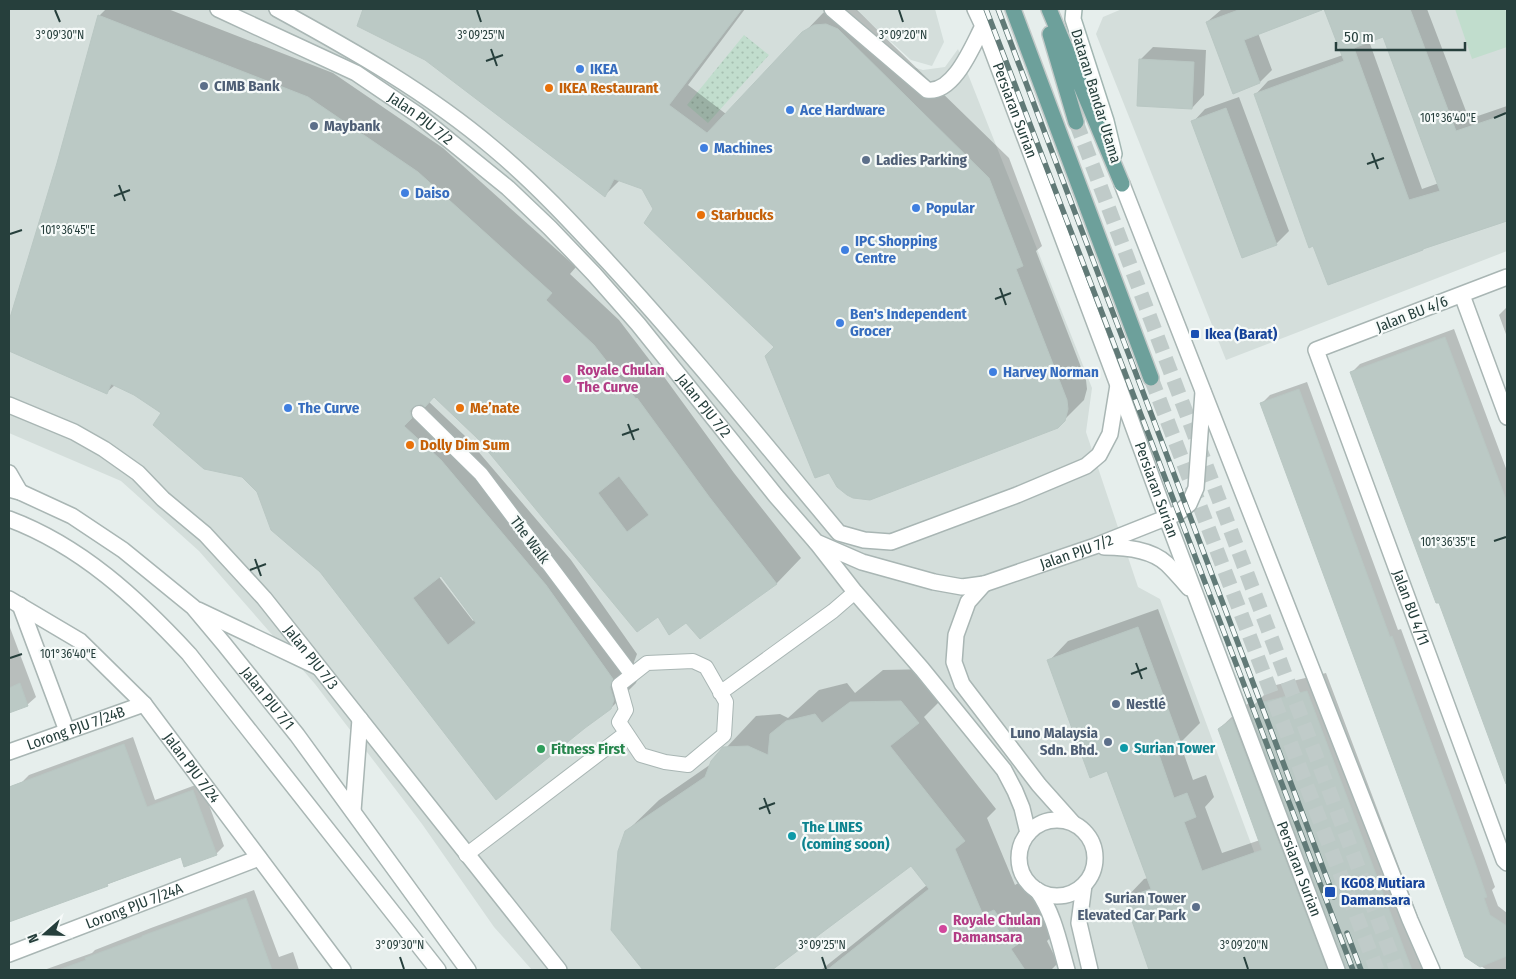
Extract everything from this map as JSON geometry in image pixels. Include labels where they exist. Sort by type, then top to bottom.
[{"type":"main road","points":[[1013,9],[1151,378]]},
{"type":"main road","points":[[1043,9],[1076,122]]},
{"type":"main road","points":[[1049,9],[1122,184]]},
{"type":"street","name":"Jalan PJU 7/2","points":[[218,9],[356,72],[418,115],[508,188],[594,274],[638,324],[776,496],[816,542],[862,562],[934,582],[962,587],[984,584],[1095,546],[1178,514],[1189,504],[1196,488],[1203,392]]},
{"type":"street","name":"Jalan PJU 7/2","points":[[277,9],[367,58],[411,87],[455,117],[528,179],[558,208],[654,311],[839,533],[864,540],[891,542],[1017,495],[1086,466],[1100,455],[1110,434],[1118,384]]},
{"type":"street","points":[[832,9],[927,90],[932,91],[947,83],[958,73],[983,26]]},
{"type":"street","name":"Persiaran Surian","points":[[974,9],[983,26],[1118,384],[1166,519],[1337,970]]},
{"type":"street","name":"Dataran Bandar Utama","points":[[1074,9],[1073,19],[1106,121],[1122,184],[1410,920]]},
{"type":"street","name":"Jalan BU 4/6","points":[[1316,350],[1507,277]]},
{"type":"street","points":[[1462,295],[1507,417]]},
{"type":"street","name":"Jalan BU 4/11","points":[[1316,350],[1507,864]]},
{"type":"street","name":"Jalan PJU 7/3","points":[[9,405],[74,432],[104,449],[138,472],[163,499],[205,534],[264,598],[559,970]]},
{"type":"street","name":"The Walk","points":[[419,413],[481,474],[632,675]]},
{"type":"street","points":[[9,473],[15,491]]},
{"type":"street","name":"Jalan PJU 7/1","points":[[15,491],[72,516],[116,546],[192,607],[291,728],[468,970]]},
{"type":"street","points":[[9,519],[58,542],[106,573],[172,636],[189,654],[438,970]]},
{"type":"street","points":[[816,542],[855,592],[946,697],[1004,770],[1022,808],[1028,834]]},
{"type":"street","points":[[1095,546],[1124,547],[1151,554],[1166,563],[1195,595]]},
{"type":"street","points":[[984,584],[968,602],[956,635],[954,662],[962,684],[1039,785],[1090,839],[1095,851],[1095,863],[1091,875],[1084,885],[1074,892],[1062,896],[1049,895],[1037,890]]},
{"type":"street","points":[[720,693],[833,611],[855,592]]},
{"type":"street","points":[[14,602],[67,731]]},
{"type":"street","name":"Jalan PJU 7/24","points":[[14,602],[80,641],[144,704],[343,970]]},
{"type":"street","points":[[192,607],[318,667]]},
{"type":"street","points":[[693,661],[706,668],[726,702],[724,735],[688,765],[665,762],[641,755],[619,722],[626,710],[619,685],[632,675],[647,662],[693,661]]},
{"type":"street","name":"Lorong PJU 7/24B","points":[[9,752],[144,704]]},
{"type":"street","points":[[353,811],[360,719]]},
{"type":"street","points":[[466,855],[626,733]]},
{"type":"street","points":[[1067,970],[1046,903],[1037,890],[1028,882],[1021,870],[1019,857],[1022,845],[1028,834],[1037,825],[1060,819],[1072,822]]},
{"type":"street","name":"Lorong PJU 7/24A","points":[[9,954],[259,858]]},
{"type":"street","points":[[1084,885],[1079,923],[1090,970]]},
{"type":"street","points":[[1410,920],[1425,970]]},
{"type":"street","points":[[1410,920],[1432,970]]},
{"type":"shaded area","points":[[9,9],[844,9],[906,65],[923,70],[945,67],[958,49],[1092,388],[1086,432],[1138,587],[1160,599],[1298,970],[532,970],[494,927],[422,824],[315,684],[199,551],[121,481],[9,433]]},
{"type":"shaded area","points":[[855,9],[935,9],[944,42],[932,66],[911,60]]},
{"type":"shaded area","points":[[1122,9],[1507,9],[1507,251],[1226,360],[1096,34],[1103,17]]},
{"type":"green space","points":[[1455,9],[1505,9],[1507,16],[1507,47],[1472,59]]},
{"type":"green space","points":[[744,35],[769,55],[708,123],[687,105]]},
{"type":"building","name":"IPC Shopping Centre","points":[[363,9],[742,9],[669,105],[707,133],[802,32],[814,25],[826,24],[838,29],[989,178],[1023,266],[1016,269],[1067,400],[1068,409],[1065,421],[1058,428],[870,500],[853,498],[847,495],[837,487],[829,473],[815,478],[765,356],[774,347],[644,223],[653,209],[642,189],[614,179],[605,197],[425,60],[357,26]]},
{"type":"building","points":[[1241,9],[1322,10],[1244,40],[1260,83],[1233,94],[1206,22]]},
{"type":"building","points":[[1324,9],[1410,9],[1456,131],[1507,114],[1507,221],[1423,249],[1328,285],[1313,246],[1309,248],[1254,94],[1344,61]],"holes":[[[1383,37],[1440,191],[1409,200],[1354,48]]]},
{"type":"building","name":"The Curve","points":[[98,15],[308,97],[418,172],[552,293],[546,300],[594,345],[637,398],[710,498],[777,584],[700,639],[686,623],[669,635],[658,617],[637,632],[477,438],[434,397],[425,407],[421,404],[413,407],[410,411],[412,418],[404,426],[441,460],[546,585],[613,679],[610,687],[614,700],[611,709],[496,800],[320,572],[271,530],[257,492],[242,477],[204,469],[153,425],[161,413],[134,395],[111,384],[107,394],[9,351],[9,321],[57,163]],"holes":[[[619,476],[649,515],[627,532],[598,493]],[[441,576],[476,623],[448,645],[413,598]]]},
{"type":"building","points":[[1139,59],[1194,62],[1192,109],[1137,106]]},
{"type":"building","points":[[1226,108],[1277,245],[1242,258],[1191,121]]},
{"type":"building","points":[[1445,337],[1507,502],[1507,784],[1439,603],[1436,603],[1350,372]]},
{"type":"building","points":[[1299,389],[1476,865],[1487,897],[1484,898],[1490,915],[1507,926],[1507,956],[1480,967],[1465,957],[1260,403]]},
{"type":"building","points":[[1138,627],[1181,744],[1158,752],[1174,798],[1187,793],[1196,817],[1184,822],[1202,871],[1262,850],[1218,729],[1232,719],[1327,970],[1149,970],[1124,898],[1151,889],[1107,771],[1090,778],[1047,660]]},
{"type":"building","points":[[20,683],[28,706],[9,713],[9,688]]},
{"type":"building","name":"KG08 Mutiara Damansara","points":[[1307,691],[1412,970],[1346,970],[1249,709],[1256,704]]},
{"type":"building","name":"The LINES (coming soon)","points":[[901,701],[919,723],[890,746],[965,841],[955,849],[983,915],[994,910],[1018,944],[1011,949],[1025,970],[827,970],[929,889],[911,866],[772,970],[643,970],[611,930],[618,851],[625,831],[705,777],[711,761],[723,747],[748,746],[768,755],[770,734],[786,721],[815,714],[822,723],[850,702]]},
{"type":"building","points":[[124,744],[147,807],[193,790],[217,855],[184,867],[181,857],[9,922],[9,787]]},
{"type":"building","points":[[246,898],[272,970],[61,970],[86,960],[85,958]]},
{"type":"tunnel","points":[[1076,122],[1397,970]]},
{"type":"tunnel","points":[[1151,378],[1377,970]]},
{"type":"railway","points":[[986,9],[1353,970]]},
{"type":"railway","points":[[998,9],[1334,897]]},
{"type":"railway","points":[[1347,933],[1361,970]]},
{"type":"place","name":"IKEA","points":[[580,69]]},
{"type":"place","name":"CIMB Bank","points":[[204,86]]},
{"type":"place","name":"IKEA Restaurant","points":[[549,88]]},
{"type":"place","name":"Ace Hardware","points":[[790,110]]},
{"type":"place","name":"Maybank","points":[[314,126]]},
{"type":"place","name":"Machines","points":[[704,148]]},
{"type":"place","name":"Ladies Parking","points":[[866,160]]},
{"type":"place","name":"Daiso","points":[[405,193]]},
{"type":"place","name":"Popular","points":[[916,208]]},
{"type":"place","name":"Starbucks","points":[[701,215]]},
{"type":"place","name":"IPC Shopping Centre","points":[[845,250]]},
{"type":"place","name":"Ben's Independent Grocer","points":[[840,323]]},
{"type":"place","name":"Ikea (Barat)","points":[[1195,334]]},
{"type":"place","name":"Harvey Norman","points":[[993,372]]},
{"type":"place","name":"Royale Chulan The Curve","points":[[567,379]]},
{"type":"place","name":"The Curve","points":[[288,408]]},
{"type":"place","name":"Me’nate","points":[[460,408]]},
{"type":"place","name":"Dolly Dim Sum","points":[[410,445]]},
{"type":"place","name":"Nestlé","points":[[1116,704]]},
{"type":"place","name":"Luno Malaysia Sdn. Bhd.","points":[[1108,742]]},
{"type":"place","name":"Surian Tower","points":[[1124,748]]},
{"type":"place","name":"Fitness First","points":[[541,749]]},
{"type":"place","name":"The LINES (coming soon)","points":[[792,836]]},
{"type":"place","name":"KG08 Mutiara Damansara","points":[[1330,892]]},
{"type":"place","name":"Surian Tower Elevated Car Park","points":[[1196,907]]},
{"type":"place","name":"Royale Chulan Damansara","points":[[943,929]]}]
